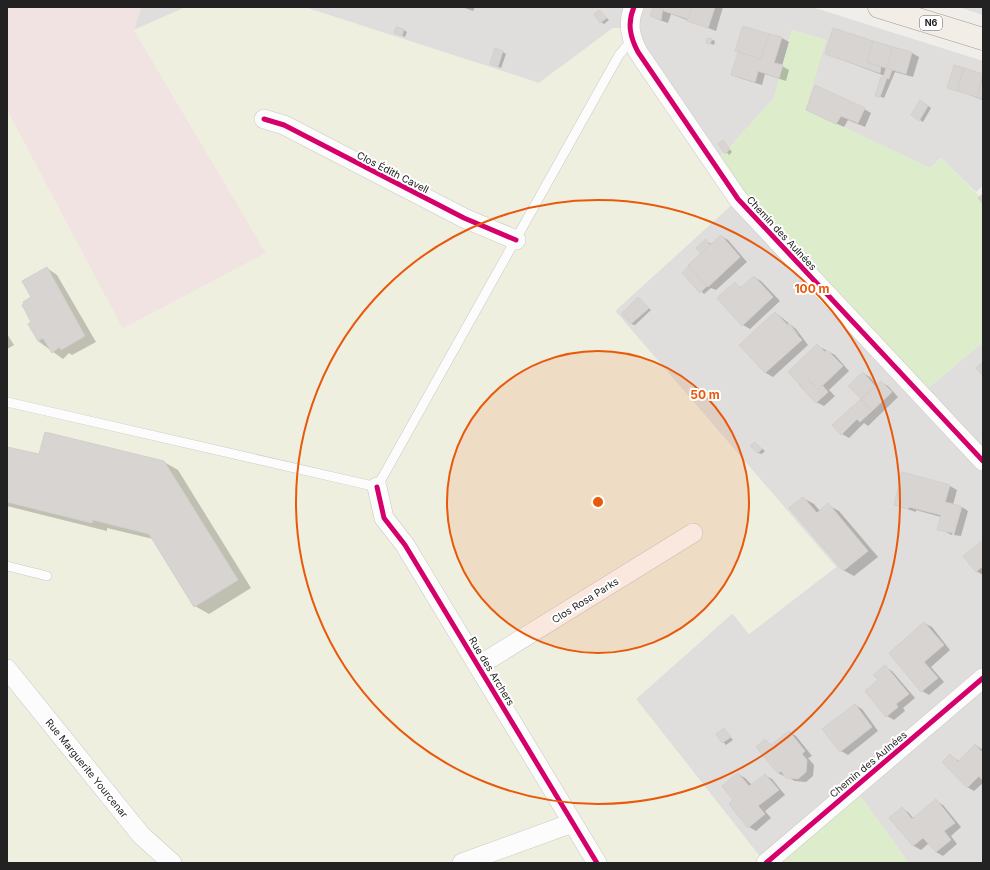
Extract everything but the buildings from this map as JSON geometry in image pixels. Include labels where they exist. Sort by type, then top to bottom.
[{"type":"main road","name":"N6","points":[[878,7],[983,39]]},
{"type":"street","name":"Chemin des Aulnées","points":[[634,7],[630,15],[629,28],[632,40],[638,52],[738,199],[983,461]]},
{"type":"street","name":"Clos Édith Cavell","points":[[264,119],[284,125],[464,218],[516,240]]},
{"type":"street","name":"Rue des Archers","points":[[377,487],[384,518],[405,545],[597,863]]},
{"type":"street","name":"Clos Rosa Parks","points":[[478,666],[693,534]]},
{"type":"street","name":"Rue Marguerite Yourcenar","points":[[7,669],[141,835],[172,863]]},
{"type":"street","name":"Chemin des Aulnées","points":[[766,863],[983,678]]},
{"type":"street","points":[[462,863],[572,823]]},
{"type":"lane","points":[[7,402],[377,487],[619,55],[632,40]]},
{"type":"lane","points":[[7,566],[47,576]]},
{"type":"shaded area","points":[[7,7],[141,7],[134,30],[266,253],[122,329],[7,110]]},
{"type":"shaded area","points":[[141,7],[186,7],[134,30]]},
{"type":"shaded area","points":[[304,7],[812,7],[983,61],[983,186],[976,192],[941,158],[930,168],[805,109],[826,40],[792,30],[774,98],[727,150],[712,162],[613,28],[539,83]]},
{"type":"shaded area","points":[[958,7],[983,7],[983,15]]},
{"type":"shaded area","points":[[738,199],[921,394],[983,342],[983,863],[909,863],[858,793],[765,863],[636,699],[733,613],[749,634],[836,567],[615,311]]},
{"type":"green space","points":[[186,7],[304,7],[539,83],[613,28],[629,28],[738,199],[615,311],[836,567],[749,634],[732,613],[636,699],[765,863],[7,863],[7,110],[123,329],[266,253],[134,30]]},
{"type":"green space","points":[[792,30],[826,40],[806,109],[930,168],[941,158],[983,200],[983,342],[921,394],[712,162],[727,150],[774,98]]},
{"type":"green space","points":[[858,793],[909,863],[780,863]]},
{"type":"cycle path","points":[[634,7],[630,30],[638,52],[738,199],[983,461]]},
{"type":"cycle path","points":[[264,119],[284,125],[464,218],[516,240]]},
{"type":"cycle path","points":[[377,487],[384,518],[405,545],[597,863]]},
{"type":"cycle path","points":[[766,863],[983,678]]}]
